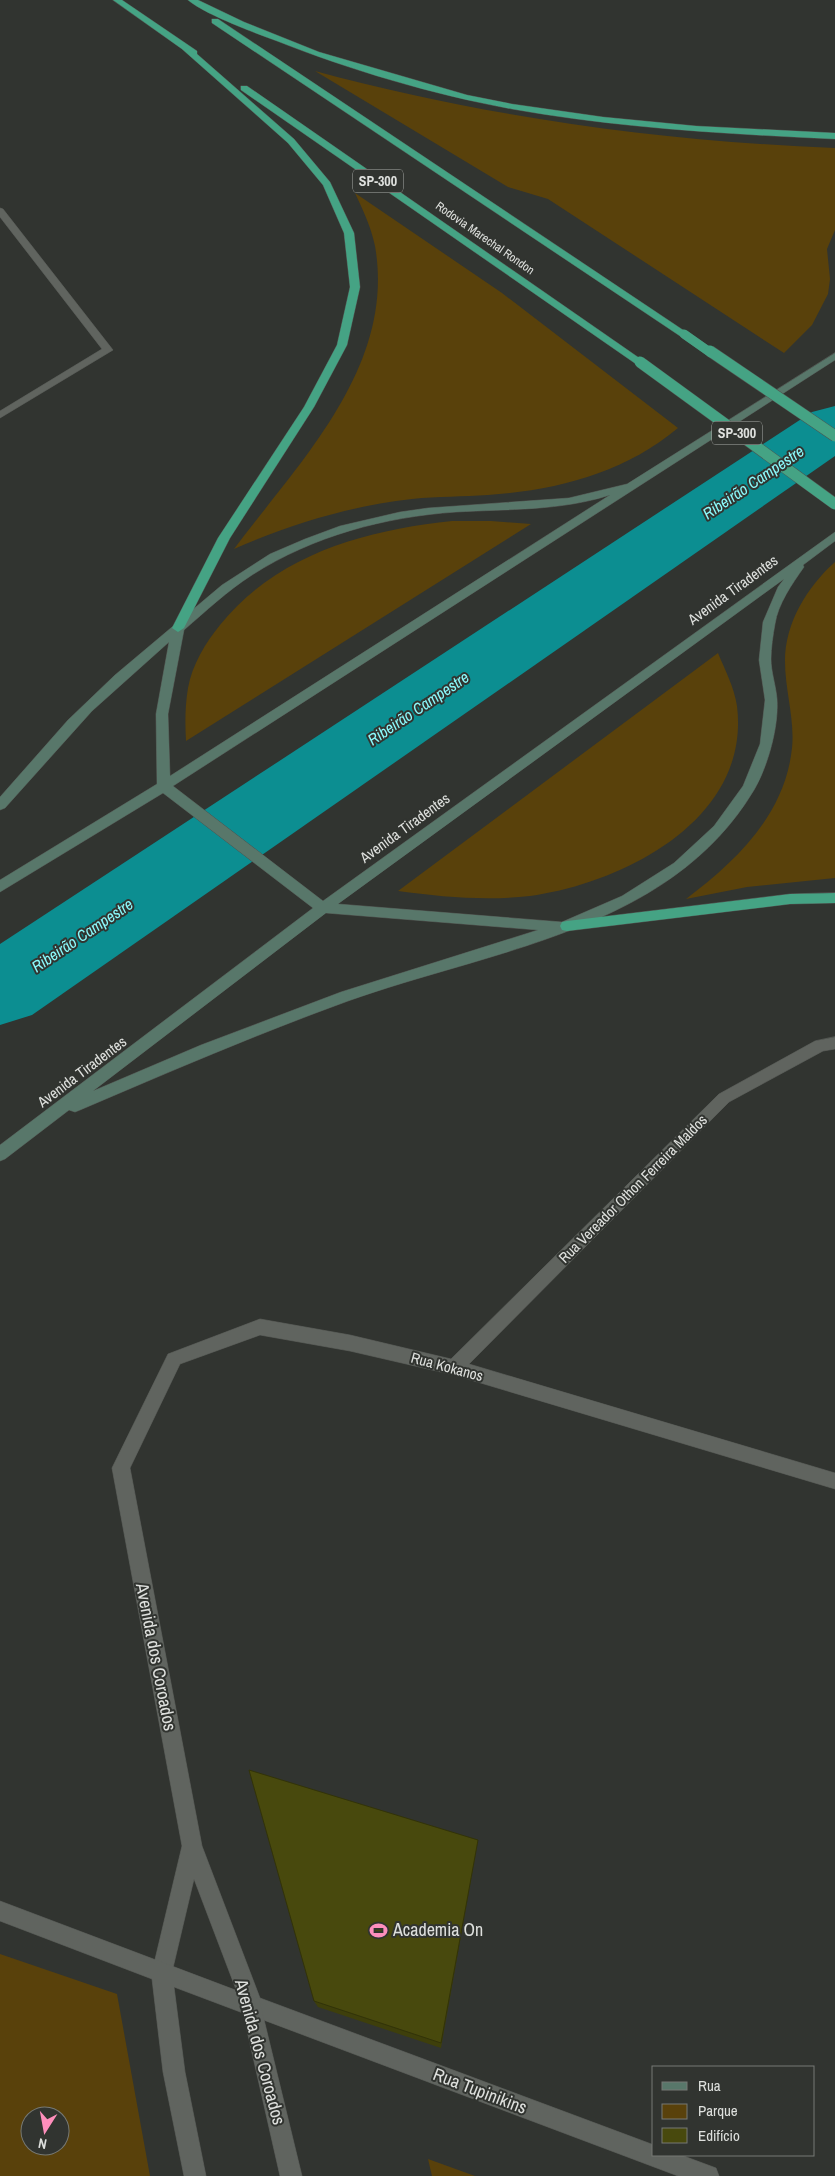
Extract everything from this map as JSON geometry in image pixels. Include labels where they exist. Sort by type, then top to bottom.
[{"type":"highway","name":"Rodovia Marechal Rondon","points":[[117,0],[640,362],[835,504]]},
{"type":"highway","name":"Rodovia Marechal Rondon","points":[[183,0],[835,436]]},
{"type":"highway","points":[[192,0],[231,21],[338,62],[467,97],[599,119],[740,132],[835,136]]},
{"type":"highway","points":[[178,628],[224,538],[309,407],[342,345],[355,287],[350,233],[327,184],[291,141],[186,48]]},
{"type":"highway","points":[[567,926],[790,899],[835,898]]},
{"type":"main road","points":[[824,364],[835,349]]},
{"type":"main road","points":[[0,887],[164,786],[835,356]]},
{"type":"main road","points":[[0,805],[118,678],[218,594],[257,566],[301,544],[349,527],[400,515],[444,509],[548,505],[586,498],[622,488],[653,474]]},
{"type":"main road","name":"Avenida Tiradentes","points":[[0,1154],[54,1114],[317,904],[835,536]]},
{"type":"main road","points":[[54,1114],[206,1049],[346,996],[567,926],[628,900],[679,867],[720,829],[749,788],[766,744],[771,700],[765,660],[769,622],[784,587],[806,556]]},
{"type":"main road","points":[[178,628],[162,714],[164,786],[317,904],[453,920],[567,926]]},
{"type":"street","points":[[0,211],[108,350],[0,416]]},
{"type":"street","name":"Rua Vereador Othon Ferreira Maldos","points":[[454,1367],[724,1098],[820,1045],[835,1043]]},
{"type":"street","name":"Rua Kokanos","points":[[121,1468],[174,1359],[260,1326],[350,1342],[454,1367],[835,1481]]},
{"type":"street","name":"Avenida dos Coroados","points":[[121,1468],[192,1846],[252,2006],[291,2176]]},
{"type":"street","name":"Avenida dos Coroados","points":[[192,1846],[162,1972],[174,2072],[195,2176]]},
{"type":"street","name":"Rua Tupinikins","points":[[0,1911],[652,2155]]},
{"type":"street","name":"Rua Tupinikins","points":[[654,2156],[708,2176]]},
{"type":"green space","points":[[315,71],[443,101],[573,124],[703,139],[835,148],[835,230],[827,249],[830,279],[828,294],[812,325],[784,353],[548,199],[508,187]]},
{"type":"green space","points":[[355,193],[502,293],[678,428],[657,444],[613,468],[565,483],[514,493],[422,498],[366,506],[299,524],[234,549],[313,446],[337,410],[357,371],[371,332],[378,290],[375,246],[369,225]]},
{"type":"green space","points":[[452,521],[531,524],[186,741],[185,721],[188,688],[200,654],[220,625],[243,601],[268,580],[296,563],[356,539],[387,531]]},
{"type":"green space","points":[[835,562],[835,878],[747,887],[686,899],[723,869],[740,852],[769,815],[780,795],[787,772],[793,737],[785,661],[789,633],[793,620],[807,594]]},
{"type":"green space","points":[[718,653],[736,699],[736,746],[724,782],[702,812],[674,839],[640,860],[604,877],[566,889],[530,896],[464,898],[398,891]]},
{"type":"green space","points":[[0,1954],[117,1994],[150,2176],[0,2176]]},
{"type":"green space","points":[[428,2159],[475,2176],[432,2176]]},
{"type":"building","name":"Academia On","points":[[249,1770],[478,1840],[441,2043],[314,2001]]},
{"type":"waterway","name":"Ribeirão Campestre","points":[[0,990],[835,426]]},
{"type":"place","name":"Academia On","points":[[379,1930]]}]
